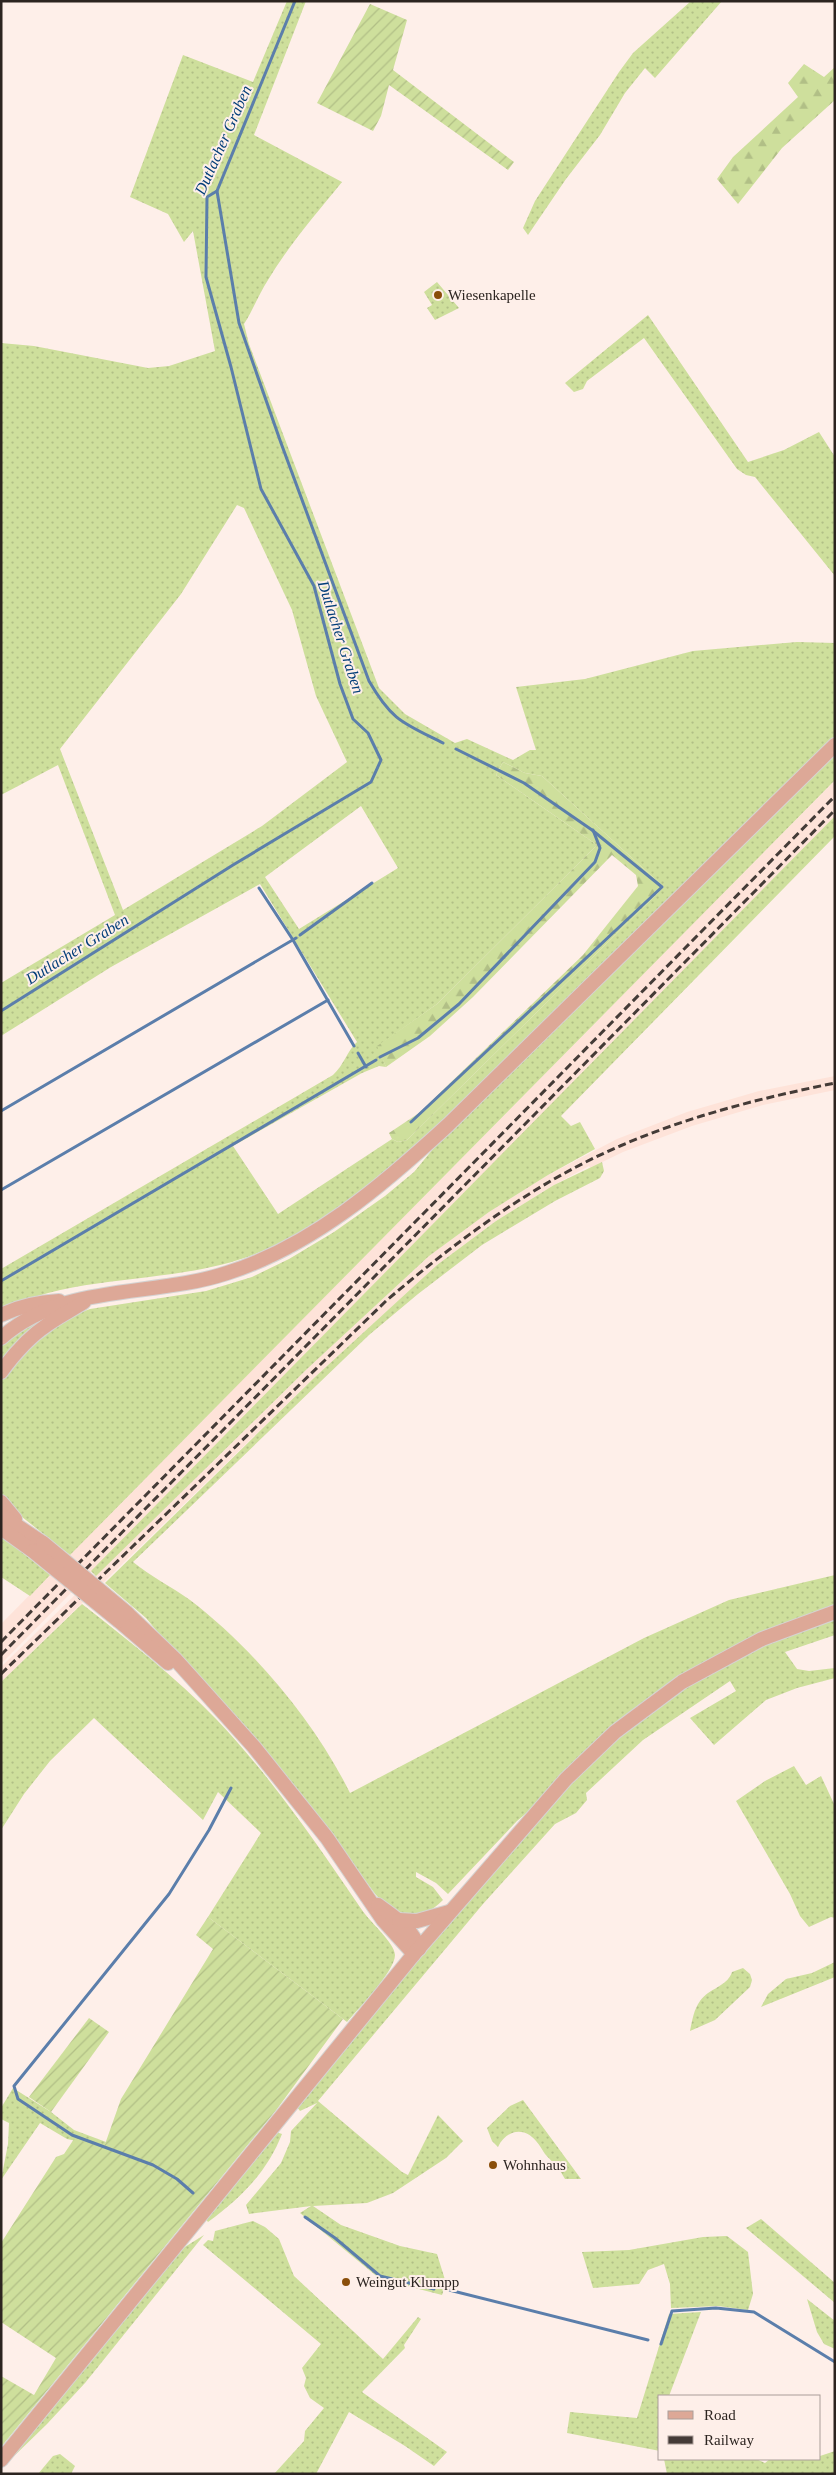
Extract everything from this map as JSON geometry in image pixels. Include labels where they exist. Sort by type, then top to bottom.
[{"type":"main road","points":[[1,1315],[18,1307],[39,1302],[74,1300],[187,1283],[226,1274],[266,1257],[328,1223],[350,1208],[406,1164],[448,1125],[835,745]]},
{"type":"main road","points":[[1,1372],[18,1350],[47,1324],[93,1296]]},
{"type":"main road","points":[[1,1338],[34,1315],[74,1300]]},
{"type":"main road","points":[[1,1502],[38,1547],[174,1659],[254,1747],[295,1796],[373,1901],[384,1920],[417,1952]]},
{"type":"main road","points":[[1,1515],[25,1531]]},
{"type":"main road","points":[[1,1528],[38,1547]]},
{"type":"main road","points":[[1,2460],[450,1912],[566,1779],[635,1715],[682,1682],[739,1650],[784,1630],[835,1612]]},
{"type":"main road","points":[[373,1901],[399,1920],[412,1934],[417,1952]]},
{"type":"main road","points":[[399,1920],[417,1921],[450,1912]]},
{"type":"shaded area","points":[[835,780],[835,816],[1,1664],[1,1624]]},
{"type":"shaded area","points":[[835,1076],[835,1090],[763,1105],[692,1126],[623,1152],[590,1168],[589,1166],[496,1221],[437,1265],[315,1377],[1,1682],[1,1667],[307,1369],[429,1256],[489,1212],[548,1175],[617,1139],[687,1112],[759,1091]]},
{"type":"green space","points":[[287,1],[306,1],[254,135],[342,182],[285,254],[265,285],[244,324],[249,344],[379,688],[405,714],[455,743],[467,739],[513,760],[530,750],[536,750],[516,687],[585,679],[693,651],[797,642],[835,643],[835,736],[445,1120],[378,1179],[342,1206],[305,1230],[265,1250],[233,1262],[167,1275],[66,1289],[33,1297],[1,1310],[1,1269],[333,1075],[357,1042],[260,884],[111,967],[1,1036],[1,983],[115,915],[58,765],[1,795],[1,343],[34,346],[148,368],[169,366],[215,351],[193,231],[184,242],[168,214],[130,197],[183,55],[253,82]],"holes":[[[237,505],[244,508],[292,610],[316,696],[347,762],[262,826],[123,910],[60,749],[181,594]],[[503,762],[525,773],[542,776],[664,887],[407,1140],[398,1142],[392,1139],[278,1214],[233,1146],[362,1073],[379,1066],[386,1067],[378,1046],[437,1004],[597,845],[496,775]],[[361,806],[398,868],[299,929],[265,877]]]},
{"type":"green space","points":[[691,1],[722,1],[655,78],[645,68],[625,93],[600,135],[566,179],[528,235],[523,228],[535,201],[619,72],[633,53]]},
{"type":"green space","points":[[370,4],[407,20],[393,70],[514,162],[508,170],[389,85],[381,116],[373,131],[317,103]]},
{"type":"green space","points":[[804,64],[824,77],[835,67],[835,100],[782,148],[738,204],[717,179],[733,157],[798,97],[788,83]]},
{"type":"green space","points":[[437,282],[459,308],[435,320],[427,308],[432,305],[424,292]]},
{"type":"green space","points":[[648,315],[748,462],[784,450],[819,432],[835,457],[835,576],[755,477],[746,475],[737,469],[644,338],[587,381],[583,389],[574,392],[565,383]]},
{"type":"green space","points":[[835,754],[835,780],[70,1555],[12,1509],[1,1497],[1,1379],[35,1339],[71,1316],[90,1309],[206,1291],[252,1277],[289,1259],[334,1232],[385,1196],[414,1172],[433,1149]]},
{"type":"green space","points":[[503,762],[525,773],[542,776],[664,887],[407,1140],[398,1142],[392,1139],[389,1133],[419,1113],[583,955],[638,886],[636,875],[612,855],[473,997],[430,1036],[386,1067],[377,1046],[437,1004],[597,845],[496,775]]},
{"type":"green space","points":[[835,816],[835,836],[561,1116],[571,1126],[580,1122],[595,1149],[548,1175],[489,1212],[429,1256],[307,1369],[96,1576],[91,1571]]},
{"type":"green space","points":[[602,1162],[604,1171],[600,1178],[555,1201],[482,1245],[418,1294],[369,1335],[133,1562],[190,1600],[214,1619],[259,1663],[301,1713],[336,1766],[350,1793],[644,1638],[729,1600],[835,1575],[835,1607],[708,1660],[517,1821],[448,1894],[436,1883],[416,1872],[416,1877],[433,1887],[443,1900],[434,1908],[417,1916],[401,1914],[376,1895],[301,1795],[246,1729],[170,1647],[146,1618],[105,1583],[315,1377],[437,1265],[496,1221],[554,1185]]},
{"type":"green space","points":[[53,1314],[1,1361],[1,1346],[23,1328]]},
{"type":"green space","points":[[1,1535],[50,1575],[30,1596],[1,1577]]},
{"type":"green space","points":[[82,1604],[169,1674],[237,1742],[311,1836],[365,1915],[391,1944],[395,1955],[389,1970],[375,1990],[347,2022],[208,1917],[261,1833],[218,1792],[203,1820],[94,1718],[50,1761],[24,1794],[1,1830],[1,1682]]},
{"type":"green space","points":[[835,1618],[835,1635],[785,1652],[797,1669],[809,1671],[835,1668],[835,1678],[797,1688],[766,1700],[714,1745],[690,1718],[736,1691],[730,1681],[643,1740],[586,1793],[587,1800],[576,1813],[555,1824],[483,1904],[318,2101],[408,2175],[438,2115],[463,2141],[446,2158],[393,2193],[367,2203],[313,2206],[341,2225],[400,2246],[437,2254],[446,2283],[442,2295],[380,2279],[300,2213],[311,2206],[249,2214],[246,2205],[281,2163],[290,2142],[291,2131],[317,2103],[300,2111],[297,2107],[448,1923],[564,1790],[618,1735],[673,1693],[782,1634]]},
{"type":"green space","points":[[794,1766],[806,1785],[821,1776],[835,1806],[835,1918],[831,1917],[809,1927],[800,1916],[790,1894],[736,1801],[765,1781]]},
{"type":"green space","points":[[208,1917],[343,2019],[277,2109],[1,2447],[1,2376],[34,2395],[56,2358],[1,2322],[1,2243],[56,2157],[64,2154],[74,2139],[104,2147],[121,2099],[213,1949],[196,1935]]},
{"type":"green space","points":[[835,1962],[835,1977],[761,2007],[768,1994],[786,1979],[812,1973]]},
{"type":"green space","points":[[743,1968],[750,1974],[752,1980],[750,1987],[715,2020],[690,2031],[695,2011],[700,2001],[726,1981],[732,1972]]},
{"type":"green space","points":[[89,2018],[109,2032],[51,2112],[29,2097]]},
{"type":"green space","points":[[13,2088],[51,2112],[74,2130],[106,2142],[104,2147],[67,2139],[40,2123],[1,2180],[8,2144],[9,2123],[1,2119],[1,2108]]},
{"type":"green space","points":[[523,2100],[581,2179],[565,2179],[537,2143],[526,2133],[516,2132],[510,2134],[501,2141],[498,2147],[492,2141],[487,2128],[510,2106]]},
{"type":"green space","points":[[276,2132],[282,2134],[276,2148],[261,2172],[242,2194],[208,2222],[205,2218]]},
{"type":"green space","points":[[761,2219],[835,2283],[835,2303],[746,2228]]},
{"type":"green space","points":[[253,2221],[265,2227],[279,2239],[294,2276],[383,2359],[418,2317],[421,2319],[404,2345],[405,2348],[362,2392],[447,2452],[434,2466],[349,2412],[316,2474],[274,2474],[304,2441],[305,2431],[324,2408],[310,2398],[304,2386],[306,2378],[302,2368],[321,2344],[203,2245],[208,2240],[213,2241],[215,2231]]},
{"type":"green space","points":[[204,2235],[85,2383],[47,2424],[10,2460],[7,2460],[180,2250]]},
{"type":"green space","points":[[727,2236],[748,2252],[753,2294],[748,2310],[718,2306],[671,2308],[670,2284],[664,2264],[648,2270],[639,2284],[593,2288],[582,2252],[629,2250],[703,2237]]},
{"type":"green space","points":[[807,2299],[835,2321],[835,2349],[824,2344],[817,2332]]},
{"type":"green space","points":[[701,2312],[669,2395],[658,2395],[658,2451],[567,2433],[570,2412],[637,2418],[669,2314]]},
{"type":"green space","points":[[835,2451],[835,2474],[667,2474],[664,2460],[758,2460],[765,2463],[769,2460],[821,2460],[821,2456]]},
{"type":"green space","points":[[60,2454],[75,2466],[71,2474],[38,2474],[53,2456]]},
{"type":"waterway","name":"Dutlacher Graben","points":[[1,1011],[233,865],[371,782],[381,760],[368,733],[353,719],[340,684],[314,586],[261,489],[231,367],[206,277],[207,197],[217,191],[295,1]]},
{"type":"waterway","points":[[217,191],[239,323],[369,681],[392,713],[408,725],[443,743]]},
{"type":"waterway","points":[[411,1122],[662,887],[592,830],[524,783],[456,749]]},
{"type":"waterway","points":[[380,1057],[418,1038],[459,1004],[595,862],[600,848],[593,830]]},
{"type":"waterway","points":[[300,935],[372,883]]},
{"type":"waterway","points":[[259,888],[293,940],[354,1046]]},
{"type":"waterway","points":[[1,1111],[296,938]]},
{"type":"waterway","points":[[1,1190],[328,1000]]},
{"type":"waterway","points":[[358,1053],[366,1067]]},
{"type":"waterway","points":[[1,1281],[376,1060]]},
{"type":"waterway","points":[[193,2193],[177,2179],[153,2165],[72,2135],[18,2099],[14,2086],[169,1894],[209,1830],[231,1788]]},
{"type":"waterway","points":[[305,2217],[335,2238],[380,2276],[434,2289]]},
{"type":"waterway","points":[[449,2290],[648,2340]]},
{"type":"waterway","points":[[661,2344],[672,2311],[716,2308],[754,2312],[835,2362]]},
{"type":"railway","points":[[1,1642],[835,796]]},
{"type":"railway","points":[[1,1655],[835,810]]},
{"type":"railway","points":[[1,1674],[387,1300],[441,1256],[498,1214],[557,1177],[646,1135],[726,1109],[835,1083]]},
{"type":"place","name":"Wiesenkapelle","points":[[438,295]]},
{"type":"place","name":"Wohnhaus","points":[[493,2165]]},
{"type":"place","name":"Weingut Klumpp","points":[[346,2282]]}]
